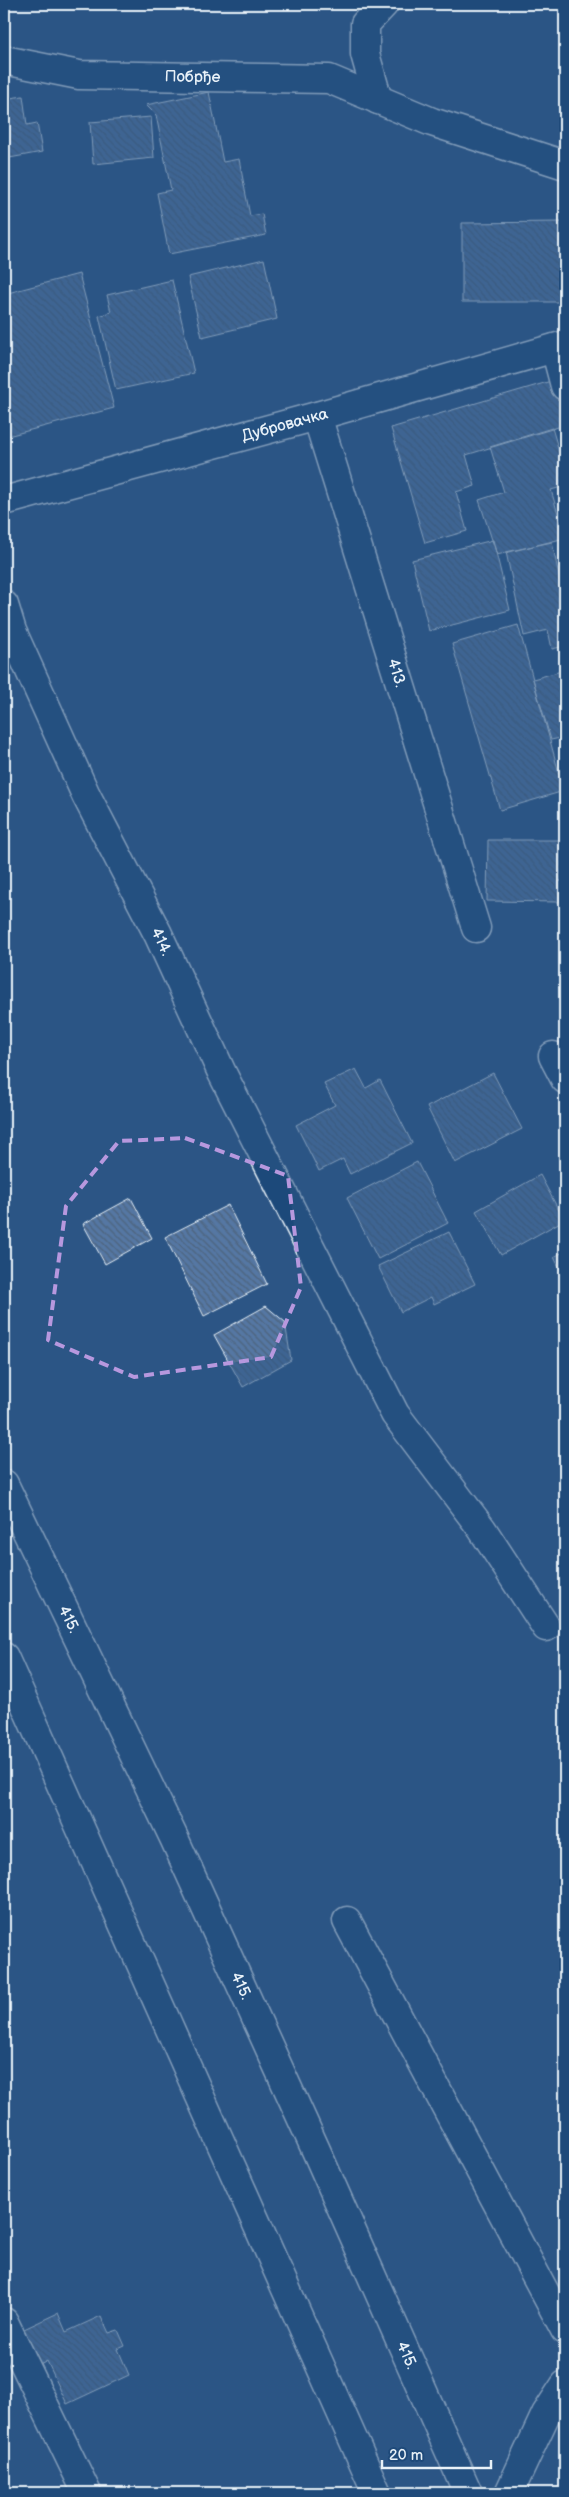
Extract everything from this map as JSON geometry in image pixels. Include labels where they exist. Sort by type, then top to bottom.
[{"type":"street","points":[[378,100],[365,54],[365,24],[384,4]]},
{"type":"street","name":"Побрђе","points":[[4,60],[79,74],[329,79],[432,122],[565,165]]},
{"type":"street","points":[[560,346],[565,386]]},
{"type":"street","name":"Дубровачка","points":[[4,501],[317,416],[560,346]]},
{"type":"street","name":"413.","points":[[317,416],[476,928]]},
{"type":"street","name":"414.","points":[[4,605],[12,631],[86,795],[158,934],[222,1073],[395,1414],[482,1528],[546,1627]]},
{"type":"street","name":"415.","points":[[4,1484],[174,1838],[315,2148],[468,2493]]},
{"type":"street","points":[[4,1657],[377,2493]]},
{"type":"street","points":[[347,1921],[565,2330]]},
{"type":"street","points":[[4,2322],[87,2493]]},
{"type":"street","points":[[509,2493],[546,2414],[565,2385]]},
{"type":"highlighted area","points":[[185,1138],[288,1176],[301,1287],[271,1357],[134,1377],[48,1340],[66,1206],[119,1141]]},
{"type":"building","points":[[209,92],[223,162],[239,159],[250,216],[262,214],[266,235],[169,254],[157,193],[171,190],[156,115],[146,105]]},
{"type":"building","points":[[23,96],[27,125],[37,123],[42,152],[4,159],[4,99]]},
{"type":"building","points":[[151,117],[154,158],[93,164],[90,122]]},
{"type":"building","points":[[563,222],[563,302],[462,302],[462,223]]},
{"type":"building","points":[[264,259],[277,319],[202,337],[188,277]]},
{"type":"building","points":[[79,274],[114,408],[4,437],[4,294]]},
{"type":"building","points":[[172,280],[194,373],[116,390],[99,316],[111,312],[107,295]]},
{"type":"building","points":[[558,379],[565,403],[565,425],[466,455],[475,486],[456,492],[467,531],[425,543],[391,428]]},
{"type":"building","points":[[552,428],[565,471],[565,486],[551,490],[565,538],[497,555],[479,500],[504,492],[490,447]]},
{"type":"building","points":[[493,540],[510,610],[429,631],[412,560]]},
{"type":"building","points":[[552,542],[560,581],[565,580],[565,646],[552,649],[548,630],[524,636],[506,552]]},
{"type":"building","points":[[518,625],[564,791],[500,810],[452,644]]},
{"type":"building","points":[[565,670],[565,737],[551,740],[533,679]]},
{"type":"building","points":[[565,769],[565,796],[559,771]]},
{"type":"building","points":[[488,840],[565,840],[565,881],[559,881],[559,902],[487,901]]},
{"type":"building","points":[[356,1069],[366,1088],[380,1080],[412,1143],[350,1174],[343,1159],[319,1171],[296,1125],[335,1105],[324,1084]]},
{"type":"building","points":[[493,1073],[522,1129],[455,1163],[427,1107]]},
{"type":"building","points":[[417,1162],[448,1223],[378,1259],[347,1198]]},
{"type":"building","points":[[540,1175],[564,1220],[501,1255],[476,1211]]},
{"type":"building","points":[[131,1198],[152,1238],[105,1264],[83,1224]]},
{"type":"building","points":[[228,1205],[267,1284],[204,1316],[165,1237]]},
{"type":"building","points":[[449,1232],[475,1284],[434,1304],[431,1297],[401,1312],[378,1266]]},
{"type":"building","points":[[565,1251],[565,1279],[554,1257]]},
{"type":"building","points":[[266,1306],[285,1322],[291,1360],[243,1387],[214,1335]]},
{"type":"building","points":[[58,2313],[66,2332],[101,2316],[109,2333],[118,2330],[125,2346],[118,2349],[129,2375],[67,2404],[47,2361],[40,2365],[24,2329]]}]
